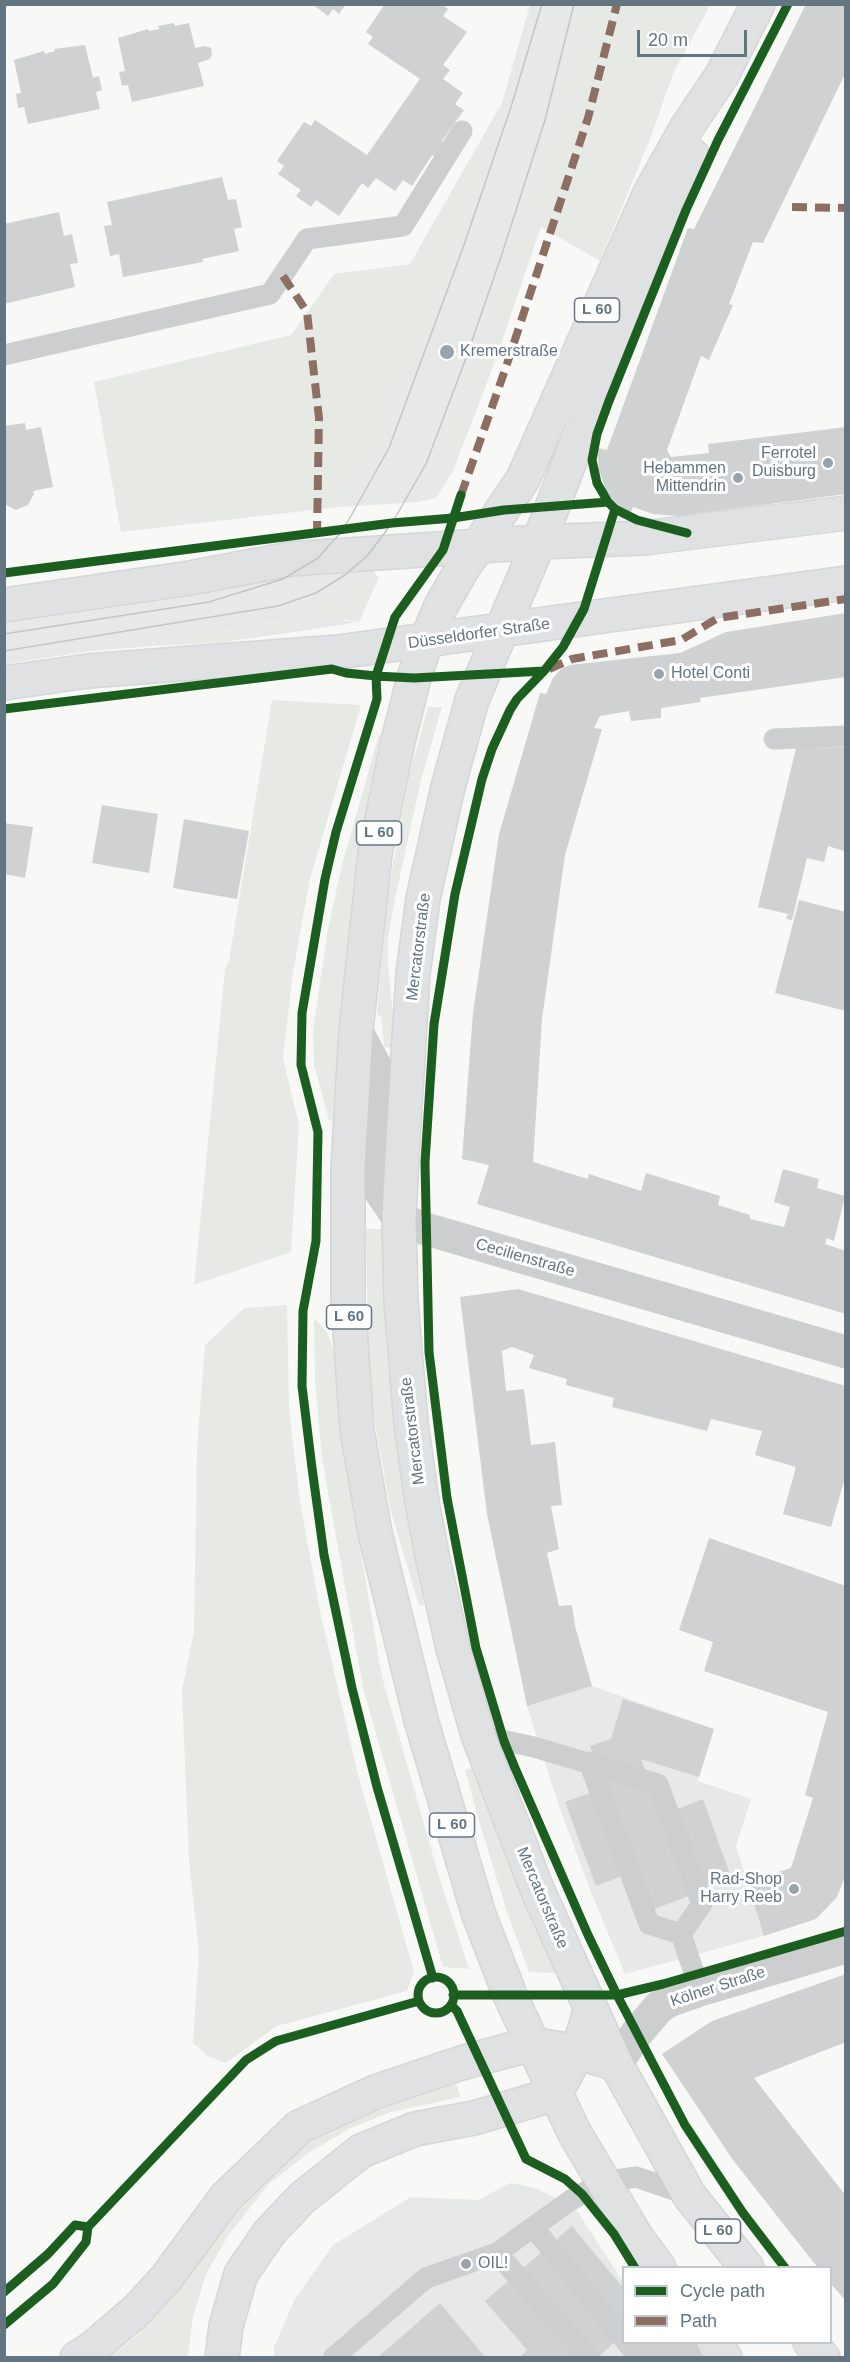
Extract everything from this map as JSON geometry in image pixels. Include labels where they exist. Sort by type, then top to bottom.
[{"type":"main road","name":"L 60","points":[[658,2266],[635,2235],[603,2182],[555,2094],[532,2044],[479,1915],[421,1720],[375,1533],[357,1430],[348,1301],[348,1167],[356,1030],[375,854],[398,741],[426,641],[441,606],[476,547],[523,479],[650,193],[687,127],[722,75],[758,4]]},
{"type":"main road","name":"L 60","points":[[539,542],[637,285],[703,134],[722,75]]},
{"type":"main road","points":[[4,605],[190,578],[290,559],[539,542],[644,538],[846,513]]},
{"type":"main road","name":"Mercatorstraße","points":[[539,542],[469,710],[423,899],[413,985],[399,1219],[404,1353],[411,1424],[422,1502],[453,1648],[478,1735],[537,1889],[590,2011],[616,2064],[688,2195],[745,2266]]},
{"type":"main road","name":"Düsseldorfer Straße","points":[[4,683],[88,671],[338,652],[846,583]]},
{"type":"main road","points":[[222,2358],[226,2326],[241,2274],[269,2233],[310,2191],[361,2151],[415,2128],[474,2118],[555,2094],[578,2052],[590,2011]]},
{"type":"main road","points":[[77,2358],[94,2347],[136,2310],[167,2277],[226,2197],[299,2127],[375,2092],[461,2063],[532,2044],[578,2052],[616,2064]]},
{"type":"main road","points":[[811,2344],[823,2358]]},
{"type":"street","points":[[356,1030],[379,1073],[374,1182],[399,1219]]},
{"type":"street","name":"Cecilienstraße","points":[[399,1219],[846,1352]]},
{"type":"street","name":"Kölner Straße","points":[[616,2064],[637,2033],[659,2007],[700,1989],[846,1947]]},
{"type":"lane","points":[[4,355],[270,294],[308,239],[403,226],[462,131]]},
{"type":"lane","points":[[774,738],[846,736]]},
{"type":"lane","points":[[478,1735],[534,1747],[658,1784],[702,1904],[681,1934]]},
{"type":"lane","points":[[589,1762],[649,1924],[681,1934]]},
{"type":"lane","points":[[681,1934],[700,1989]]},
{"type":"lane","points":[[333,2358],[426,2278],[497,2253],[571,2200],[603,2182],[636,2177],[688,2195]]},
{"type":"lane","points":[[532,2227],[623,2347],[676,2352],[720,2351]]},
{"type":"lane","points":[[497,2253],[589,2358]]},
{"type":"shaded area","points":[[530,5],[586,5],[557,126],[515,261],[478,361],[436,467],[418,502],[339,507],[377,441],[457,243],[502,103]]},
{"type":"shaded area","points":[[586,5],[710,5],[673,74],[650,139],[600,261],[541,227],[493,367],[453,471],[436,498],[418,502],[436,467],[515,261],[557,126]]},
{"type":"shaded area","points":[[502,103],[457,243],[421,340],[377,441],[339,507],[121,532],[94,382],[291,335],[334,274],[410,264]]},
{"type":"shaded area","points":[[372,570],[336,600],[320,607],[345,621],[359,622],[295,632],[285,624],[267,623],[152,643],[153,646],[91,651],[5,664],[5,622],[174,597],[274,575]]},
{"type":"shaded area","points":[[372,570],[379,578],[359,622],[330,617],[320,607],[336,600]]},
{"type":"shaded area","points":[[267,623],[285,624],[295,632],[217,643],[153,646],[152,643],[237,630]]},
{"type":"shaded area","points":[[272,700],[361,705],[310,879],[293,972],[283,1058],[299,1125],[291,1252],[194,1285],[225,969],[229,961]]},
{"type":"shaded area","points":[[428,707],[442,707],[421,780],[388,938],[388,965],[394,1025],[391,1048],[384,1047],[381,1016],[377,1015],[388,892],[409,776]]},
{"type":"shaded area","points":[[379,734],[382,736],[359,852],[352,903],[332,1121],[329,1120],[314,1065],[313,1030],[328,929],[342,865]]},
{"type":"shaded area","points":[[366,1229],[382,1229],[387,1355],[405,1506],[424,1605],[419,1606],[390,1508],[376,1429],[368,1356]]},
{"type":"shaded area","points":[[287,1305],[289,1409],[300,1501],[320,1611],[357,1771],[414,1972],[407,1991],[277,2026],[226,2063],[208,2056],[193,2043],[199,1953],[189,1860],[182,1690],[194,1631],[197,1448],[205,1345],[244,1308]]},
{"type":"shaded area","points":[[314,1318],[327,1332],[334,1352],[339,1412],[351,1494],[382,1677],[440,1880],[469,1969],[443,1967],[363,1688],[322,1458],[315,1380]]},
{"type":"shaded area","points":[[592,1686],[714,1729],[698,1781],[751,1799],[736,1846],[764,1936],[625,1974],[558,1803],[527,1706]]},
{"type":"shaded area","points":[[471,1768],[549,1948],[557,1973],[529,1972],[507,1912],[479,1821],[465,1770]]},
{"type":"shaded area","points":[[456,2084],[461,2097],[391,2112],[351,2128],[308,2153],[268,2185],[228,2236],[207,2272],[193,2316],[188,2357],[109,2358],[134,2338],[164,2305],[229,2215],[298,2148],[363,2112]]},
{"type":"shaded area","name":"OIL!","points":[[510,2183],[536,2188],[576,2209],[622,2280],[622,2344],[630,2344],[674,2358],[274,2358],[274,2347],[295,2299],[333,2245],[411,2197],[478,2200]]},
{"type":"building","points":[[312,4],[346,4],[339,14],[333,9],[328,16]]},
{"type":"building","points":[[385,4],[441,4],[448,9],[443,16],[467,32],[443,65],[450,70],[443,79],[463,93],[455,104],[464,110],[442,141],[445,144],[437,157],[432,155],[412,186],[403,180],[395,191],[376,178],[368,188],[362,183],[339,216],[316,200],[311,207],[296,196],[301,190],[278,174],[284,166],[277,161],[304,122],[311,126],[315,120],[367,155],[420,79],[368,44],[373,37],[366,32]]},
{"type":"building","points":[[806,4],[846,4],[846,72],[763,243],[753,242],[729,304],[733,305],[709,360],[701,356],[667,450],[671,457],[709,453],[708,444],[846,427],[846,494],[678,516],[653,514],[633,507],[631,512],[619,507],[607,493],[599,470],[597,448],[607,450],[688,228],[694,229]]},
{"type":"building","points":[[174,23],[175,26],[189,23],[195,48],[205,46],[211,48],[210,59],[198,63],[204,86],[132,102],[128,85],[122,86],[119,72],[125,71],[118,38],[148,29],[149,31],[159,29],[158,26]]},
{"type":"building","points":[[85,45],[93,78],[99,76],[102,90],[96,92],[100,109],[28,124],[24,107],[18,108],[16,94],[21,93],[14,60],[44,51],[45,54],[55,51],[54,49]]},
{"type":"building","points":[[222,177],[228,200],[236,199],[242,227],[234,229],[239,251],[202,259],[203,262],[123,277],[119,254],[110,256],[104,226],[112,225],[107,202]]},
{"type":"building","points":[[59,212],[64,236],[72,234],[78,263],[70,264],[75,287],[4,304],[4,224]]},
{"type":"building","points":[[25,423],[26,430],[41,427],[53,487],[33,491],[34,494],[28,505],[16,510],[4,504],[4,426]]},
{"type":"building","points":[[846,613],[846,677],[700,698],[701,702],[661,708],[661,718],[631,721],[629,711],[600,716],[594,728],[602,729],[565,855],[542,1019],[533,1162],[588,1179],[589,1174],[641,1191],[646,1173],[720,1196],[718,1205],[750,1215],[750,1219],[784,1227],[790,1207],[774,1202],[783,1169],[819,1179],[817,1188],[845,1196],[834,1241],[827,1238],[825,1244],[846,1251],[846,1314],[477,1204],[489,1165],[462,1159],[473,1013],[499,834],[540,693],[546,694],[553,678],[561,669],[570,665],[680,653],[726,632]]},
{"type":"building","points":[[846,747],[844,851],[828,846],[824,862],[807,858],[792,920],[786,919],[788,914],[758,907],[796,748]]},
{"type":"building","points":[[102,805],[158,814],[149,873],[92,863]]},
{"type":"building","points":[[184,819],[249,831],[237,899],[173,888]]},
{"type":"building","points":[[4,823],[33,827],[25,878],[4,874]]},
{"type":"building","points":[[799,900],[846,912],[846,1011],[775,993]]},
{"type":"building","points":[[518,1289],[846,1386],[846,1474],[831,1527],[783,1514],[796,1467],[755,1455],[762,1431],[711,1419],[707,1431],[612,1407],[614,1398],[566,1385],[567,1379],[529,1368],[534,1355],[512,1347],[502,1351],[506,1391],[524,1389],[531,1445],[555,1442],[562,1505],[551,1506],[559,1549],[547,1553],[559,1606],[572,1605],[575,1626],[592,1686],[527,1706],[487,1514],[460,1297]]},
{"type":"building","points":[[709,1538],[846,1586],[846,1874],[837,1897],[816,1919],[764,1936],[747,1882],[791,1868],[813,1798],[805,1795],[828,1712],[704,1671],[713,1642],[679,1630]]},
{"type":"building","points":[[623,1699],[714,1729],[699,1777],[641,1759],[662,1815],[703,1799],[732,1880],[654,1909],[638,1870],[596,1886],[565,1802],[605,1788],[590,1746],[611,1739]]},
{"type":"building","points":[[846,1974],[846,2042],[754,2078],[846,2196],[846,2301],[832,2285],[832,2266],[816,2266],[733,2160],[662,2054],[712,2021]]},
{"type":"building","points":[[572,2226],[622,2287],[622,2336],[597,2358],[519,2358],[527,2350],[485,2301]]},
{"type":"building","points":[[440,2303],[486,2358],[377,2358]]},
{"type":"tram line","points":[[4,634],[209,602],[283,579],[318,558],[343,530],[389,448],[464,245],[511,107],[542,4]]},
{"type":"tram line","points":[[4,651],[278,606],[316,593],[345,575],[368,555],[392,523],[426,464],[466,358],[545,120],[574,4]]},
{"type":"marked path","points":[[461,495],[588,118],[617,4]]},
{"type":"marked path","points":[[792,207],[846,208]]},
{"type":"marked path","points":[[283,276],[307,312],[319,418],[317,533]]},
{"type":"marked path","points":[[549,669],[572,659],[681,640],[718,618],[846,599]]},
{"type":"cycle path","points":[[608,502],[597,483],[592,460],[597,434],[686,210],[718,140],[788,4]]},
{"type":"cycle path","points":[[433,1978],[377,1787],[352,1688],[324,1555],[302,1386],[303,1311],[316,1241],[318,1132],[301,1065],[302,1013],[325,879],[336,832],[377,699],[376,676],[395,617],[443,550],[461,495]]},
{"type":"cycle path","points":[[4,573],[504,510],[608,502],[615,509],[584,609],[563,647],[544,671],[414,678],[346,673],[332,669],[4,709]]},
{"type":"cycle path","points":[[615,509],[637,520],[687,533]]},
{"type":"cycle path","points":[[544,671],[517,699],[510,710],[492,749],[482,779],[455,894],[434,1024],[425,1162],[429,1352],[447,1498],[476,1648],[504,1741],[588,1935],[617,1995],[846,1931]]},
{"type":"cycle path","points":[[436,1977],[448,1983],[454,1995],[448,2007],[436,2013],[424,2007],[418,1995],[424,1983],[436,1977]]},
{"type":"cycle path","points":[[453,1995],[617,1995],[685,2125],[743,2213],[783,2266]]},
{"type":"cycle path","points":[[4,2325],[53,2284],[86,2242],[88,2227],[246,2060],[276,2041],[419,2001]]},
{"type":"cycle path","points":[[451,2005],[457,2011],[526,2159],[565,2179],[582,2194],[614,2234],[634,2266]]},
{"type":"cycle path","points":[[4,2292],[48,2254],[75,2225],[88,2227]]},
{"type":"place","name":"Kremerstraße","points":[[447,352]]},
{"type":"place","name":"Ferrotel Duisburg","points":[[828,463]]},
{"type":"place","name":"Hebammen Mittendrin","points":[[738,478]]},
{"type":"place","name":"Hotel Conti","points":[[659,674]]},
{"type":"place","name":"Rad-Shop Harry Reeb","points":[[794,1889]]},
{"type":"place","name":"OIL!","points":[[466,2264]]}]
